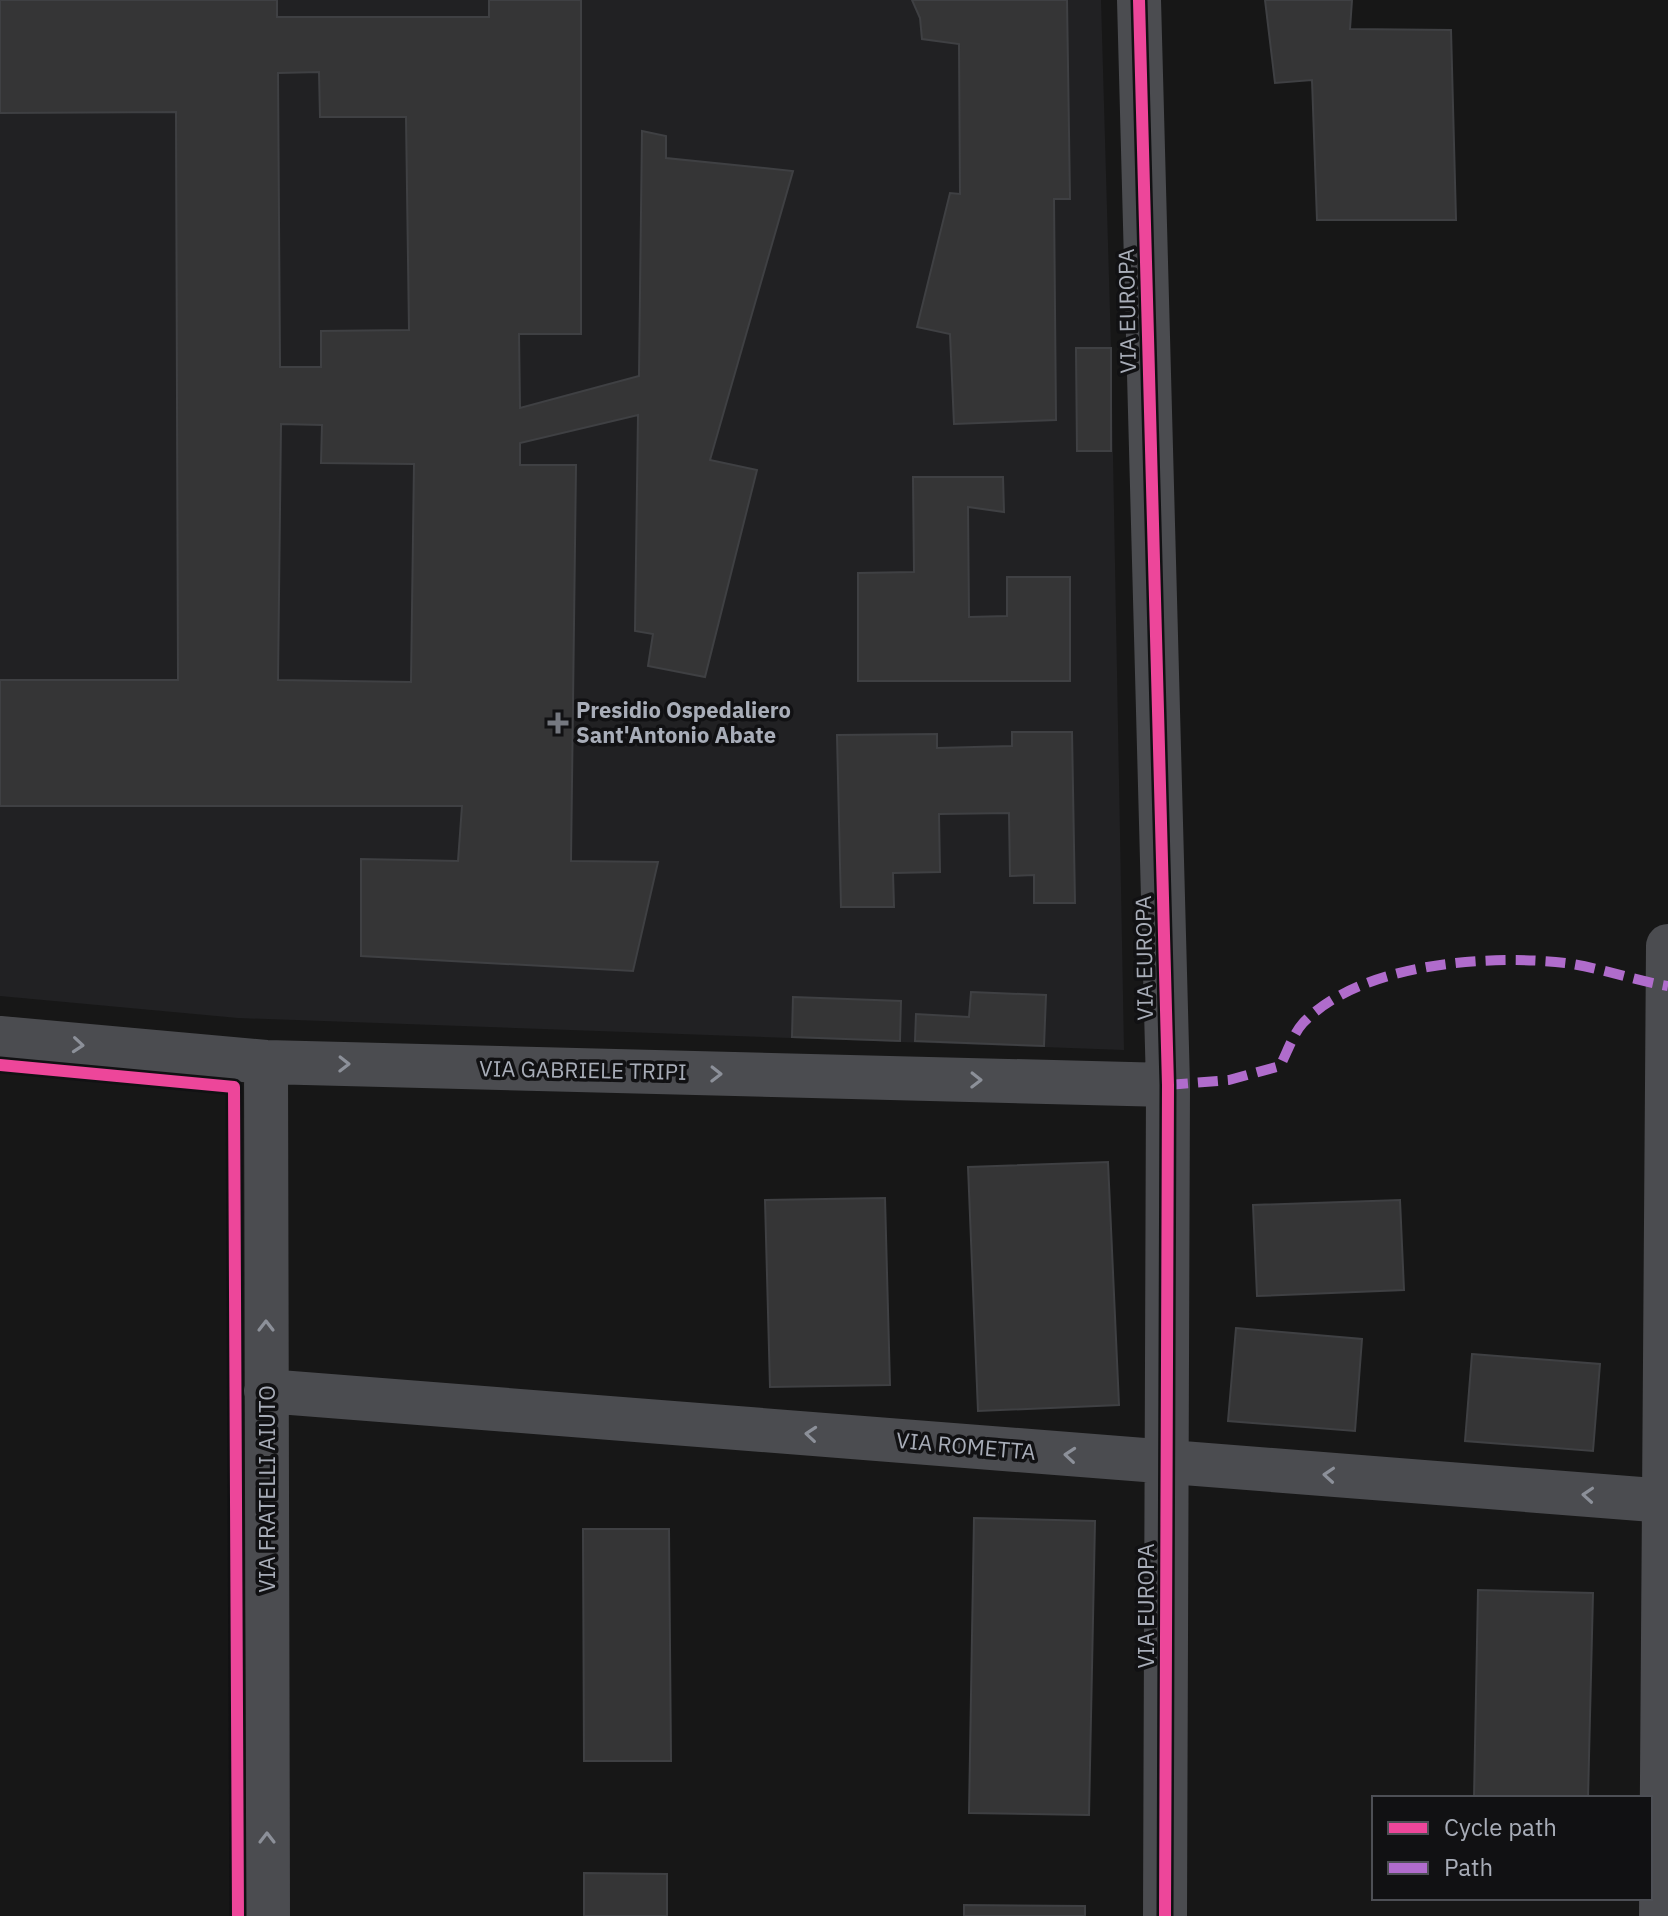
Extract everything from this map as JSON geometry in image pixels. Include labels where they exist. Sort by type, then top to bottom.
[{"type":"street","name":"VIA EUROPA","points":[[1139,0],[1168,1085],[1165,1916]]},
{"type":"street","points":[[1661,1916],[1668,946]]},
{"type":"street","name":"VIA GABRIELE TRIPI","points":[[0,1038],[266,1062],[1168,1085]]},
{"type":"street","name":"VIA FRATELLI AIUTO","points":[[266,1062],[268,1916]]},
{"type":"street","name":"VIA ROMETTA","points":[[266,1391],[1666,1501]]},
{"type":"shaded area","name":"Presidio Ospedaliero Sant'Antonio Abate","points":[[0,0],[1101,0],[1124,1050],[238,1018],[0,996]]},
{"type":"building","points":[[0,0],[277,0],[277,17],[489,17],[489,0],[581,0],[581,334],[519,334],[520,408],[639,376],[642,131],[666,136],[666,158],[793,171],[710,460],[757,470],[705,677],[648,666],[653,634],[635,631],[638,415],[520,443],[520,465],[576,465],[571,861],[658,862],[633,971],[361,956],[361,859],[458,861],[462,806],[0,806],[0,680],[178,680],[176,112],[0,113]],"holes":[[[319,72],[320,117],[406,117],[409,330],[321,331],[321,367],[280,367],[278,73]],[[281,424],[322,425],[321,463],[414,464],[411,682],[278,680]]]},
{"type":"building","points":[[912,0],[1067,0],[1070,199],[1054,199],[1056,420],[954,424],[950,334],[917,327],[950,193],[960,194],[959,44],[922,39],[920,18]]},
{"type":"building","points":[[1265,0],[1352,0],[1350,29],[1451,30],[1456,220],[1317,220],[1312,80],[1275,83]]},
{"type":"building","points":[[1076,348],[1111,348],[1111,451],[1077,451]]},
{"type":"building","points":[[913,477],[1003,477],[1004,512],[968,507],[969,617],[1007,616],[1007,577],[1070,577],[1070,681],[858,681],[858,573],[914,572]]},
{"type":"building","points":[[1012,732],[1072,732],[1075,903],[1034,903],[1034,875],[1010,876],[1009,813],[939,814],[940,872],[893,873],[894,907],[841,907],[837,735],[937,734],[937,748],[1012,746]]},
{"type":"building","points":[[971,992],[1046,995],[1044,1046],[915,1041],[916,1014],[969,1017]]},
{"type":"building","points":[[793,997],[901,1001],[900,1041],[792,1037]]},
{"type":"building","points":[[1108,1162],[1119,1405],[978,1411],[968,1167]]},
{"type":"building","points":[[885,1198],[890,1385],[770,1387],[765,1200]]},
{"type":"building","points":[[1400,1200],[1404,1290],[1257,1296],[1253,1205]]},
{"type":"building","points":[[1236,1328],[1362,1339],[1355,1431],[1228,1421]]},
{"type":"building","points":[[1472,1354],[1600,1364],[1593,1451],[1465,1441]]},
{"type":"building","points":[[974,1518],[1095,1521],[1089,1815],[969,1813]]},
{"type":"building","points":[[583,1529],[669,1529],[671,1761],[584,1761]]},
{"type":"building","points":[[1478,1590],[1593,1593],[1588,1796],[1474,1796]]},
{"type":"building","points":[[584,1873],[667,1874],[667,1916],[584,1916]]},
{"type":"building","points":[[964,1905],[1085,1906],[1085,1916],[964,1916]]},
{"type":"marked path","points":[[1168,1085],[1229,1080],[1280,1066],[1299,1027],[1327,1003],[1357,987],[1427,967],[1500,960],[1566,963],[1668,986]]},
{"type":"cycle path","points":[[1139,0],[1168,1085],[1165,1916]]},
{"type":"cycle path","points":[[0,1065],[234,1087],[238,1916]]},
{"type":"place","name":"Presidio Ospedaliero Sant'Antonio Abate","points":[[558,723]]}]
